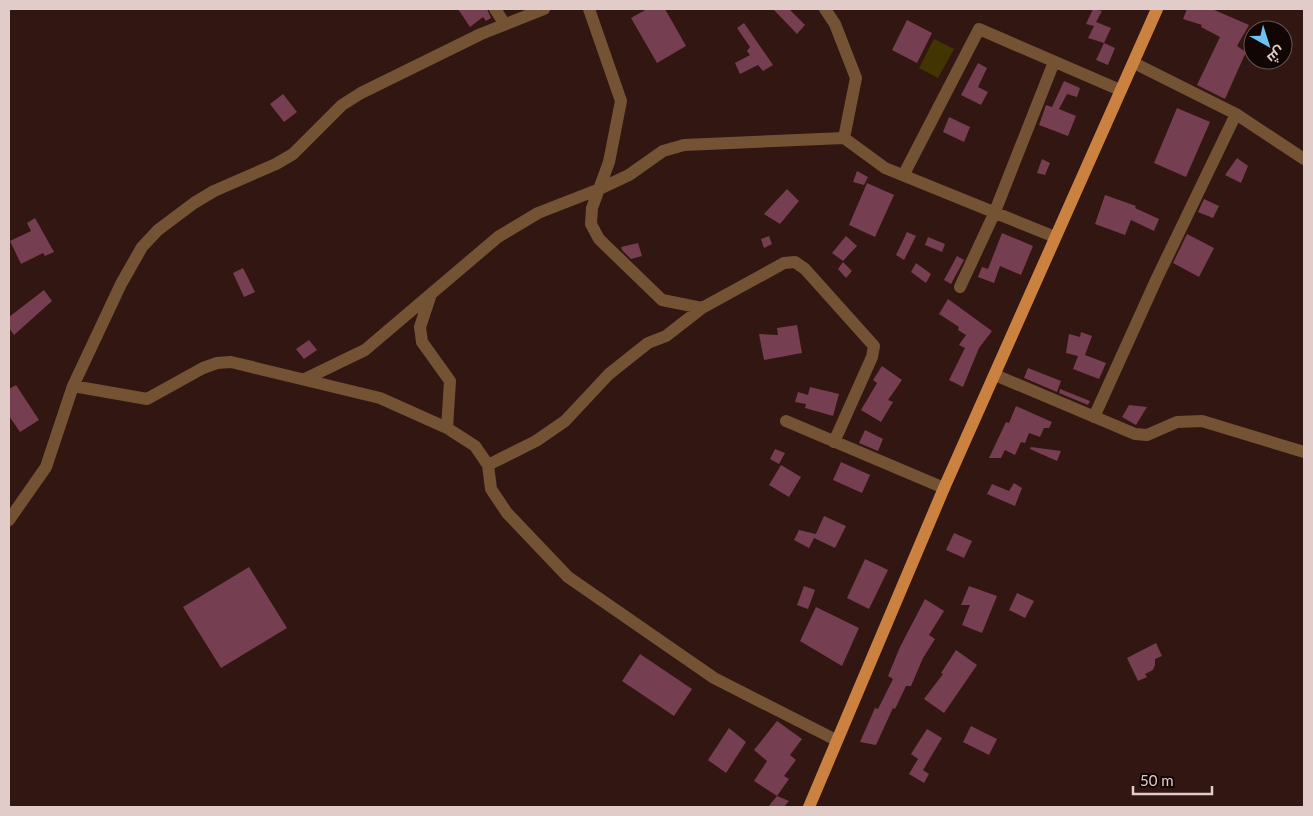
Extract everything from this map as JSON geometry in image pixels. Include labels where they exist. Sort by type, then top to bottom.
[{"type":"main road","points":[[809,807],[944,488],[1157,9]]},
{"type":"street","points":[[495,9],[504,23]]},
{"type":"street","points":[[9,520],[46,467],[74,386],[132,264],[142,247],[158,230],[214,191],[276,164],[292,154],[342,104],[504,23],[544,9]]},
{"type":"street","points":[[589,9],[621,102],[609,162],[597,190],[592,208],[591,224],[599,239],[662,300],[702,308]]},
{"type":"street","points":[[825,9],[835,24],[856,78],[844,138]]},
{"type":"street","points":[[904,174],[980,30],[1120,90]]},
{"type":"street","points":[[960,288],[994,214],[1054,62]]},
{"type":"street","points":[[1134,63],[1236,114],[1304,158]]},
{"type":"street","points":[[1094,417],[1157,278],[1236,114]]},
{"type":"street","points":[[306,379],[365,350],[498,236],[538,214],[629,175],[663,151],[684,145],[844,138],[885,168],[904,174],[994,214],[1055,237]]},
{"type":"street","points":[[488,465],[536,441],[565,421],[609,374],[648,343],[666,336],[702,308],[784,263],[795,262],[805,268],[874,346],[872,357],[834,442]]},
{"type":"street","points":[[431,294],[420,327],[422,342],[448,375],[450,381],[447,428]]},
{"type":"street","points":[[74,386],[147,399],[203,368],[217,363],[231,362],[380,398],[447,428],[475,446],[488,465],[492,489],[507,513],[568,576],[714,678],[836,740]]},
{"type":"street","points":[[995,375],[1135,434],[1147,435],[1177,422],[1202,422],[1304,452]]},
{"type":"street","points":[[786,421],[944,488]]},
{"type":"shaded area","points":[[934,39],[954,49],[938,78],[919,68]]},
{"type":"building","points":[[458,9],[487,9],[491,18],[486,21],[483,17],[470,27]]},
{"type":"building","points":[[647,9],[665,9],[686,46],[657,63],[631,18]]},
{"type":"building","points":[[773,9],[789,9],[805,25],[797,34]]},
{"type":"building","points":[[1093,9],[1102,11],[1096,22],[1111,28],[1104,43],[1088,38],[1094,26],[1086,24]]},
{"type":"building","points":[[1187,9],[1212,9],[1243,22],[1243,36],[1237,46],[1243,50],[1243,59],[1225,99],[1197,85],[1220,37],[1201,27],[1202,25],[1183,19]]},
{"type":"building","points":[[907,20],[932,33],[917,63],[892,50]]},
{"type":"building","points":[[744,23],[773,65],[763,71],[758,65],[740,74],[735,63],[750,55],[747,51],[750,47],[737,28]]},
{"type":"building","points":[[1104,43],[1115,48],[1108,65],[1096,60]]},
{"type":"building","points":[[978,63],[987,68],[978,87],[988,92],[981,105],[961,95]]},
{"type":"building","points":[[1064,81],[1080,88],[1077,97],[1067,94],[1059,109],[1076,116],[1068,136],[1039,125],[1046,105],[1052,107]]},
{"type":"building","points":[[283,94],[297,112],[284,122],[270,104]]},
{"type":"building","points":[[1177,108],[1210,122],[1186,177],[1154,163]]},
{"type":"building","points":[[949,117],[970,127],[964,142],[943,132]]},
{"type":"building","points":[[1237,158],[1248,166],[1241,183],[1225,175]]},
{"type":"building","points":[[1042,159],[1050,163],[1045,175],[1037,173]]},
{"type":"building","points":[[857,171],[868,177],[864,185],[853,182]]},
{"type":"building","points":[[867,183],[894,195],[875,237],[849,225]]},
{"type":"building","points":[[787,189],[799,201],[780,224],[764,214]]},
{"type":"building","points":[[1105,195],[1136,206],[1135,208],[1159,219],[1154,231],[1131,220],[1125,235],[1095,224]]},
{"type":"building","points":[[1204,199],[1219,206],[1213,218],[1198,212]]},
{"type":"building","points":[[35,218],[54,252],[45,256],[43,253],[21,264],[10,241],[31,231],[27,223]]},
{"type":"building","points":[[907,232],[916,236],[904,260],[896,255]]},
{"type":"building","points":[[1002,233],[1033,246],[1021,275],[1000,266],[994,283],[978,277],[982,267],[988,269]]},
{"type":"building","points":[[1187,234],[1214,248],[1199,277],[1173,263]]},
{"type":"building","points":[[769,236],[772,244],[764,248],[761,239]]},
{"type":"building","points":[[846,236],[857,246],[843,261],[832,253]]},
{"type":"building","points":[[928,237],[945,244],[942,252],[925,245]]},
{"type":"building","points":[[638,243],[642,256],[631,259],[621,247]]},
{"type":"building","points":[[957,256],[964,260],[951,284],[944,280]]},
{"type":"building","points":[[843,262],[852,271],[846,278],[838,269]]},
{"type":"building","points":[[916,263],[931,274],[926,283],[911,272]]},
{"type":"building","points":[[243,268],[255,292],[244,297],[233,273]]},
{"type":"building","points":[[44,290],[52,301],[14,335],[9,328],[9,317]]},
{"type":"building","points":[[948,299],[992,331],[979,348],[963,387],[949,380],[965,348],[959,345],[966,335],[958,330],[959,327],[939,314]]},
{"type":"building","points":[[797,325],[802,353],[764,360],[759,334],[778,335],[777,328]]},
{"type":"building","points":[[1081,332],[1092,336],[1085,355],[1106,363],[1099,379],[1073,369],[1078,356],[1066,353],[1069,334],[1080,337]]},
{"type":"building","points":[[309,340],[317,350],[304,359],[296,349]]},
{"type":"building","points":[[882,366],[902,380],[888,400],[893,402],[881,422],[861,410],[877,383],[873,380]]},
{"type":"building","points":[[1028,368],[1061,381],[1057,392],[1024,378]]},
{"type":"building","points":[[16,385],[39,420],[20,432],[9,416],[9,389]]},
{"type":"building","points":[[810,387],[839,394],[833,416],[805,408],[806,404],[795,402],[798,392],[808,395]]},
{"type":"building","points":[[1060,389],[1090,401],[1088,405],[1059,393]]},
{"type":"building","points":[[1129,405],[1147,407],[1136,425],[1122,417]]},
{"type":"building","points":[[1016,406],[1052,422],[1049,428],[1044,428],[1040,437],[1029,433],[1025,443],[1021,442],[1015,455],[1005,450],[1001,458],[989,458],[1006,422],[1009,423]]},
{"type":"building","points":[[865,430],[883,439],[878,451],[859,443]]},
{"type":"building","points":[[1031,447],[1061,451],[1057,461],[1030,449]]},
{"type":"building","points":[[775,449],[785,453],[779,464],[770,459]]},
{"type":"building","points":[[841,462],[870,475],[862,493],[833,480]]},
{"type":"building","points":[[781,465],[801,477],[789,497],[769,485]]},
{"type":"building","points":[[1014,483],[1022,488],[1015,506],[987,494],[992,484],[1009,491]]},
{"type":"building","points":[[824,516],[846,526],[835,548],[814,538]]},
{"type":"building","points":[[799,530],[816,534],[809,548],[794,540]]},
{"type":"building","points":[[954,533],[972,541],[964,558],[946,550]]},
{"type":"building","points":[[865,559],[888,570],[869,609],[847,598]]},
{"type":"building","points":[[249,567],[287,628],[221,668],[183,607]]},
{"type":"building","points":[[804,586],[815,590],[808,609],[797,605]]},
{"type":"building","points":[[969,586],[997,596],[982,633],[962,625],[970,605],[961,605]]},
{"type":"building","points":[[1017,593],[1034,601],[1025,618],[1009,610]]},
{"type":"building","points":[[925,599],[944,611],[929,635],[935,639],[923,658],[911,686],[906,686],[895,709],[893,708],[876,745],[860,742],[875,708],[878,709],[893,679],[888,676],[900,647]]},
{"type":"building","points":[[816,607],[859,628],[842,666],[800,641]]},
{"type":"building","points":[[1156,643],[1162,656],[1155,659],[1153,670],[1145,674],[1147,677],[1138,681],[1127,658]]},
{"type":"building","points":[[956,650],[977,665],[944,713],[924,699],[943,674],[941,673]]},
{"type":"building","points":[[640,654],[692,689],[674,716],[622,681]]},
{"type":"building","points":[[777,721],[802,739],[790,755],[796,760],[784,776],[789,779],[777,796],[754,781],[767,761],[754,750]]},
{"type":"building","points":[[971,726],[997,739],[989,755],[963,742]]},
{"type":"building","points":[[729,728],[746,742],[726,773],[708,760]]},
{"type":"building","points":[[927,729],[942,738],[923,770],[929,774],[924,783],[909,774],[918,759],[911,754]]},
{"type":"building","points":[[777,796],[789,801],[784,807],[768,807]]}]
